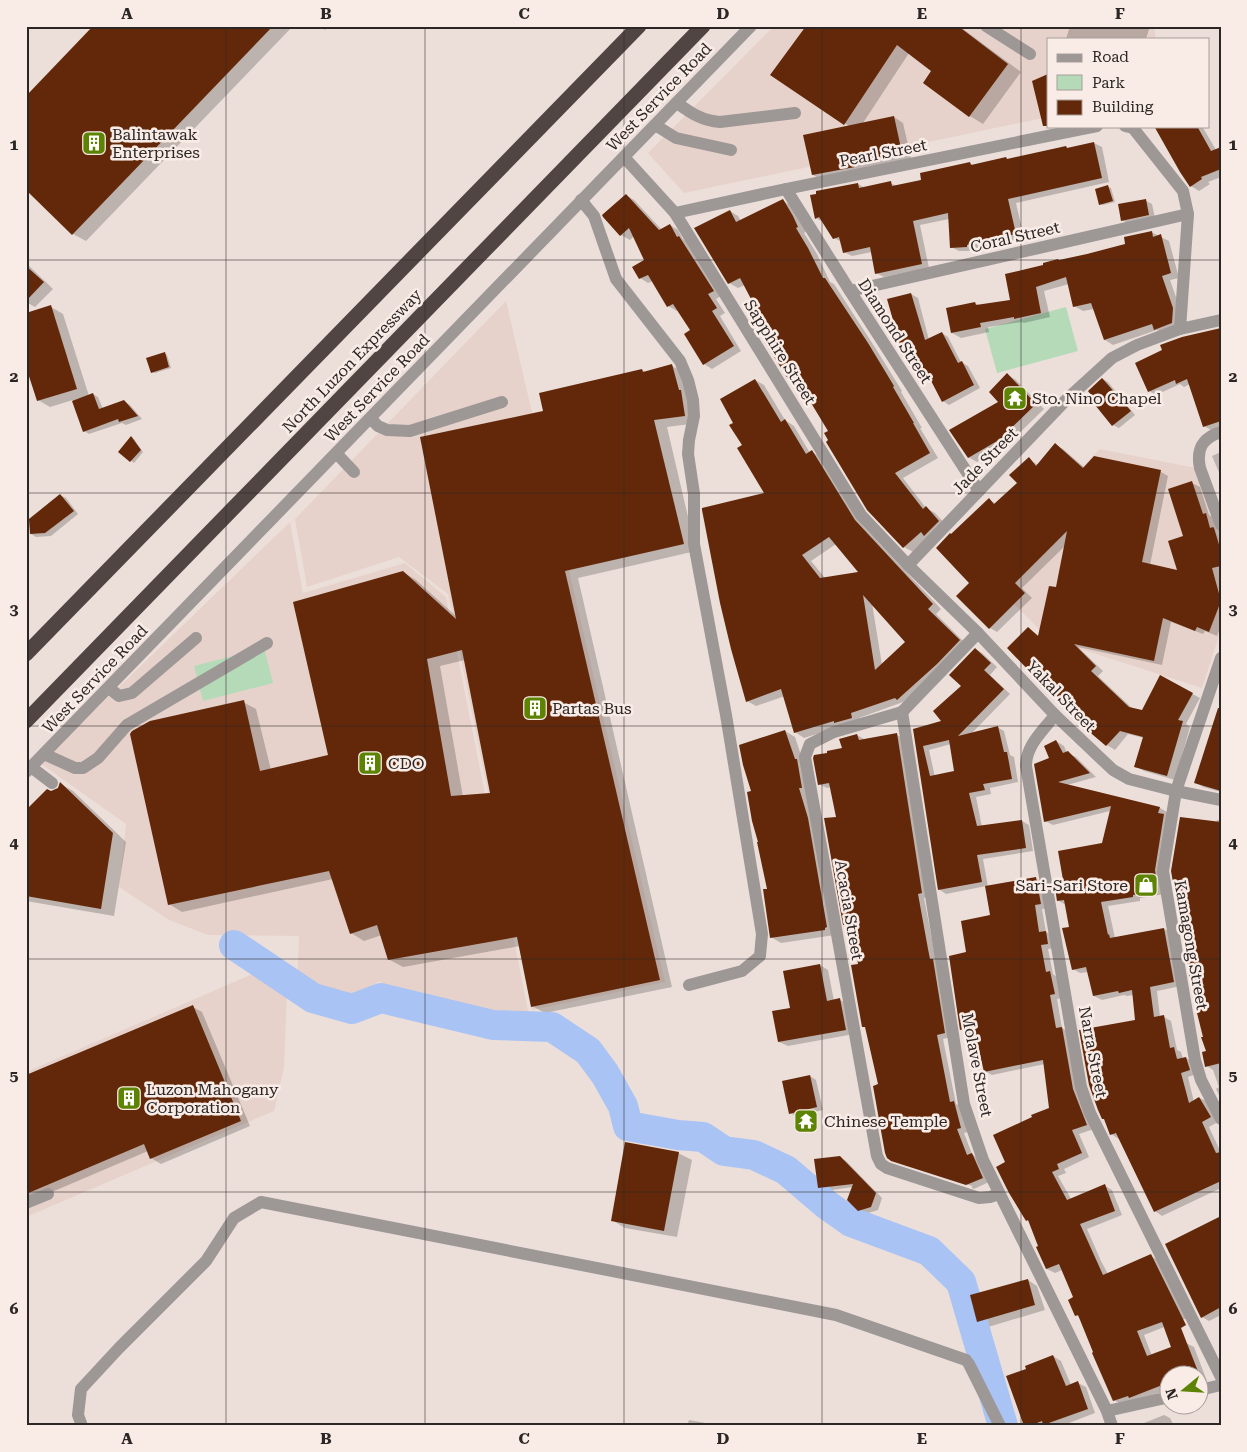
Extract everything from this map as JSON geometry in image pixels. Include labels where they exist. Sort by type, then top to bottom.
[{"type":"highway","name":"North Luzon Expressway","points":[[26,654],[639,26]]},
{"type":"highway","name":"North Luzon Expressway","points":[[26,721],[702,26]]},
{"type":"street","name":"West Service Road","points":[[29,770],[751,26]]},
{"type":"street","points":[[986,26],[1030,54]]},
{"type":"street","points":[[677,103],[699,118],[720,122],[795,113]]},
{"type":"street","points":[[655,125],[676,138],[731,150]]},
{"type":"street","name":"Pearl Street","points":[[675,213],[1087,128]]},
{"type":"street","points":[[1133,128],[1183,191],[1188,214],[1180,329]]},
{"type":"street","name":"Sapphire Street","points":[[624,157],[675,213],[861,515],[908,565]]},
{"type":"street","name":"Diamond Street","points":[[786,189],[979,491]]},
{"type":"street","points":[[581,200],[594,216],[616,279],[680,360],[693,400],[694,416],[688,454],[694,494],[694,544],[726,715],[762,934],[760,956],[742,971],[689,985]]},
{"type":"street","name":"Coral Street","points":[[850,291],[1188,214]]},
{"type":"street","name":"Jade Street","points":[[908,565],[1067,399],[1112,358],[1137,345],[1180,329],[1221,320]]},
{"type":"street","points":[[371,419],[378,426],[387,430],[410,431],[502,402]]},
{"type":"street","points":[[1221,432],[1205,440],[1198,458],[1221,525]]},
{"type":"street","points":[[337,454],[354,472]]},
{"type":"street","name":"Yakal Street","points":[[908,565],[978,633],[1055,715],[1113,770],[1129,779],[1221,800]]},
{"type":"street","name":"Acacia Street","points":[[978,633],[902,712],[819,738],[810,744],[805,757],[877,1156],[881,1164],[887,1168],[979,1198],[999,1194]]},
{"type":"street","points":[[108,688],[119,696],[132,693],[196,638]]},
{"type":"street","points":[[44,754],[75,768],[83,768],[98,758],[127,725],[267,643]]},
{"type":"street","name":"Kamagong Street","points":[[1221,658],[1176,791],[1163,871],[1195,1060],[1202,1080],[1221,1119]]},
{"type":"street","name":"Molave Street","points":[[902,712],[964,1104],[983,1160],[1107,1411],[1112,1426]]},
{"type":"street","name":"Narra Street","points":[[1055,715],[1029,749],[1026,757],[1026,766],[1081,1087],[1090,1113],[1221,1377]]},
{"type":"street","points":[[29,770],[52,783]]},
{"type":"street","points":[[26,1204],[48,1194]]},
{"type":"street","points":[[82,1426],[78,1415],[80,1389],[206,1261],[234,1218],[261,1202],[836,1315],[966,1360],[1000,1426]]},
{"type":"street","points":[[1107,1411],[1160,1398]]},
{"type":"shaded area","points":[[774,26],[1154,26],[1156,38],[1047,38],[1047,117],[684,193],[648,153]]},
{"type":"shaded area","name":"Partas Bus","points":[[506,301],[665,982],[532,1010],[448,594],[399,557],[307,587],[295,519]]},
{"type":"shaded area","points":[[1100,449],[1196,468],[1221,544],[1221,630],[1202,688],[1074,647],[1061,651],[979,569]]},
{"type":"shaded area","points":[[290,522],[303,593],[405,563],[446,597],[531,1026],[407,1002],[379,981],[345,1003],[297,986],[299,936],[208,935],[169,920],[119,887],[126,824],[40,763]]},
{"type":"shaded area","name":"Luzon Mahogany Corporation","points":[[262,970],[287,991],[284,1068],[274,1111],[26,1217],[26,1072]]},
{"type":"green space","points":[[1066,307],[1078,351],[997,373],[985,329]]},
{"type":"green space","points":[[264,648],[273,683],[203,701],[194,666]]},
{"type":"building","name":"Balintawak Enterprises","points":[[93,26],[273,26],[72,235],[26,190],[26,96]]},
{"type":"building","points":[[806,26],[958,26],[1008,64],[969,117],[923,83],[931,71],[897,45],[844,125],[770,75]]},
{"type":"building","points":[[1047,74],[1047,126],[1043,126],[1032,81]]},
{"type":"building","points":[[894,116],[902,153],[854,163],[855,167],[812,175],[803,135]]},
{"type":"building","points":[[1155,128],[1198,128],[1211,151],[1221,147],[1221,169],[1201,177],[1202,179],[1190,187]]},
{"type":"building","points":[[1094,142],[1102,178],[1008,199],[1016,234],[967,245],[967,247],[950,248],[948,213],[913,221],[922,264],[875,274],[870,247],[843,253],[839,237],[833,239],[819,217],[815,219],[810,195],[816,194],[816,191],[858,183],[859,188],[891,181],[892,186],[921,180],[920,173],[970,162],[971,165]]},
{"type":"building","points":[[1108,185],[1113,201],[1099,205],[1095,189]]},
{"type":"building","points":[[626,194],[659,230],[670,224],[714,291],[708,294],[717,308],[712,311],[734,346],[703,365],[684,334],[690,330],[673,304],[667,307],[648,275],[639,279],[632,267],[644,260],[629,228],[620,236],[602,215]]},
{"type":"building","points":[[783,199],[798,227],[796,228],[823,278],[825,278],[868,343],[894,386],[930,453],[895,473],[923,509],[926,506],[939,521],[924,536],[921,532],[903,548],[867,510],[826,442],[828,440],[824,433],[828,431],[796,378],[790,382],[764,341],[771,337],[740,278],[728,284],[694,228],[730,210],[736,222]]},
{"type":"building","points":[[1146,199],[1149,215],[1121,221],[1118,204]]},
{"type":"building","points":[[1152,231],[1153,237],[1161,234],[1171,273],[1162,276],[1173,308],[1172,323],[1154,330],[1152,324],[1104,340],[1091,303],[1073,307],[1066,277],[1036,287],[1041,313],[1014,319],[1014,317],[980,323],[981,327],[951,333],[946,308],[975,302],[976,305],[1010,300],[1005,274],[1043,265],[1043,263],[1058,259],[1125,244],[1124,237]]},
{"type":"building","points":[[26,266],[44,282],[26,301]]},
{"type":"building","points":[[911,293],[925,340],[942,332],[958,363],[962,361],[974,385],[942,402],[926,371],[921,374],[905,344],[900,345],[887,299]]},
{"type":"building","points":[[51,305],[77,389],[37,401],[26,367],[26,313]]},
{"type":"building","points":[[1221,328],[1221,421],[1203,427],[1187,379],[1176,384],[1175,380],[1148,392],[1135,363],[1162,350],[1160,345],[1182,337]]},
{"type":"building","points":[[165,352],[169,367],[151,373],[146,358]]},
{"type":"building","points":[[672,364],[679,390],[681,390],[685,416],[654,420],[684,544],[565,571],[660,980],[531,1007],[517,937],[388,960],[377,925],[350,934],[329,871],[168,905],[130,734],[132,731],[150,721],[244,700],[260,771],[328,755],[293,602],[403,571],[456,619],[420,437],[543,411],[539,393],[642,369],[643,372]],"holes":[[[462,650],[490,793],[451,796],[427,659]]]},
{"type":"building","points":[[1007,373],[1036,404],[1004,437],[968,458],[949,430],[998,402],[989,392]]},
{"type":"building","points":[[1102,378],[1131,411],[1112,426],[1091,400],[1093,398],[1088,391]]},
{"type":"building","points":[[755,379],[781,422],[785,419],[806,454],[812,450],[855,520],[933,604],[928,609],[960,640],[937,664],[897,700],[895,698],[851,713],[852,718],[834,723],[834,721],[794,733],[781,689],[746,702],[720,603],[702,508],[764,493],[737,448],[742,445],[729,425],[733,423],[720,399]],"holes":[[[829,537],[858,572],[820,578],[802,555]],[[863,595],[905,642],[875,670]]]},
{"type":"building","points":[[93,393],[99,409],[124,400],[138,416],[119,422],[118,419],[83,432],[72,401]]},
{"type":"building","points":[[131,436],[141,450],[130,462],[118,452]]},
{"type":"building","points":[[1055,443],[1083,468],[1094,456],[1161,470],[1142,562],[1177,570],[1168,541],[1183,536],[1168,489],[1192,481],[1203,514],[1206,513],[1210,528],[1214,528],[1221,551],[1221,566],[1212,568],[1221,601],[1209,632],[1197,627],[1195,631],[1163,618],[1154,661],[1074,644],[1096,666],[1091,671],[1129,707],[1142,710],[1160,675],[1193,693],[1178,720],[1183,721],[1167,776],[1134,767],[1143,737],[1120,731],[1106,746],[1086,729],[1090,724],[1064,698],[1062,701],[1007,648],[1028,627],[1038,636],[1049,586],[1056,587],[1067,531],[1015,583],[1025,593],[989,629],[956,596],[969,583],[936,548],[989,498],[994,504],[1017,483],[1009,475],[1029,457],[1036,466]]},
{"type":"building","points":[[60,494],[74,511],[45,533],[30,534],[29,519]]},
{"type":"building","points":[[975,648],[991,663],[984,670],[1004,689],[958,736],[998,726],[1004,752],[1007,752],[1012,779],[983,784],[985,790],[969,793],[977,826],[1022,820],[1026,848],[977,855],[982,882],[938,890],[913,729],[941,721],[933,711],[961,686],[949,675]],"holes":[[[949,740],[954,771],[930,776],[923,746]]]},
{"type":"building","points":[[1218,708],[1221,708],[1221,791],[1194,783]]},
{"type":"building","points":[[785,730],[795,759],[797,759],[802,788],[799,788],[808,818],[827,927],[825,930],[770,938],[763,889],[767,889],[747,792],[751,791],[739,745]]},
{"type":"building","points":[[897,733],[922,893],[918,894],[930,959],[933,959],[945,1033],[937,1035],[950,1102],[954,1101],[961,1128],[957,1129],[967,1155],[972,1153],[983,1178],[966,1185],[891,1161],[885,1153],[873,1086],[878,1084],[865,1027],[862,1027],[851,965],[858,964],[851,923],[843,925],[824,818],[836,817],[829,783],[818,785],[813,758],[814,755],[842,748],[839,739],[857,734],[859,740]]},
{"type":"building","points":[[1056,740],[1063,753],[1068,751],[1090,773],[1058,782],[1160,807],[1158,813],[1164,814],[1155,870],[1158,890],[1133,895],[1133,897],[1101,902],[1110,938],[1164,928],[1174,982],[1150,987],[1154,1017],[1164,1015],[1170,1048],[1174,1047],[1177,1059],[1186,1057],[1190,1070],[1181,1073],[1189,1103],[1199,1097],[1211,1117],[1202,1122],[1216,1153],[1221,1152],[1221,1181],[1154,1212],[1116,1133],[1110,1135],[1104,1119],[1102,1119],[1098,1110],[1089,1085],[1079,1030],[1135,1020],[1132,990],[1093,996],[1086,967],[1072,970],[1062,928],[1069,927],[1064,900],[1057,901],[1054,881],[1063,880],[1058,851],[1102,843],[1111,806],[1044,822],[1034,764],[1049,758],[1044,746]]},
{"type":"building","points":[[60,782],[113,833],[101,909],[26,896],[26,810],[47,789],[51,791],[58,788]]},
{"type":"building","points":[[1180,817],[1221,822],[1221,1063],[1205,1067],[1202,1052],[1206,1051],[1201,1037],[1203,1037],[1197,1013],[1200,1012],[1193,978],[1190,979],[1180,925],[1183,924],[1177,887],[1174,888],[1171,871]]},
{"type":"building","points":[[1036,877],[1041,904],[1035,905],[1039,932],[1046,931],[1048,944],[1041,945],[1046,972],[1050,971],[1055,994],[1050,995],[1056,1028],[1062,1027],[1073,1089],[1087,1125],[1072,1130],[1082,1153],[1057,1164],[1059,1169],[1052,1172],[1067,1200],[1105,1184],[1115,1211],[1080,1224],[1103,1275],[1151,1254],[1186,1325],[1181,1328],[1195,1364],[1160,1364],[1160,1386],[1129,1398],[1128,1396],[1113,1401],[1078,1315],[1075,1316],[1068,1300],[1073,1297],[1059,1264],[1046,1269],[1036,1247],[1038,1246],[1028,1220],[1026,1221],[1009,1193],[996,1167],[1005,1162],[993,1135],[1032,1117],[1031,1115],[1049,1108],[1043,1060],[984,1072],[976,1037],[967,1039],[964,1029],[960,1030],[949,956],[966,952],[961,921],[990,915],[985,886]],"holes":[[[1162,1322],[1171,1347],[1147,1356],[1137,1331]]]},
{"type":"building","points":[[820,964],[827,1001],[840,998],[846,1030],[778,1042],[772,1011],[790,1008],[783,971]]},
{"type":"building","name":"Luzon Mahogany Corporation","points":[[193,1005],[241,1121],[150,1159],[144,1144],[26,1194],[26,1075]]},
{"type":"building","points":[[810,1075],[817,1107],[789,1114],[782,1081]]},
{"type":"building","points":[[625,1142],[679,1152],[664,1231],[611,1221]]},
{"type":"building","points":[[840,1156],[876,1193],[871,1207],[858,1211],[847,1200],[853,1184],[818,1188],[814,1159]]},
{"type":"building","points":[[1221,1216],[1221,1307],[1201,1318],[1165,1244]]},
{"type":"building","points":[[1028,1279],[1035,1305],[977,1322],[970,1295]]},
{"type":"building","points":[[1053,1355],[1066,1386],[1078,1381],[1088,1409],[1043,1425],[1042,1421],[1024,1426],[1006,1376],[1026,1369],[1025,1366]]},
{"type":"waterway","points":[[234,945],[313,998],[352,1009],[381,998],[493,1025],[552,1027],[588,1051],[605,1074],[623,1106],[628,1126],[678,1135],[703,1137],[724,1151],[754,1155],[786,1170],[827,1205],[851,1222],[929,1251],[961,1282],[1003,1426]]},
{"type":"place","name":"Balintawak Enterprises","points":[[94,143]]},
{"type":"place","name":"Sto. Nino Chapel","points":[[1015,398]]},
{"type":"place","name":"Partas Bus","points":[[535,708]]},
{"type":"place","name":"CDO","points":[[370,763]]},
{"type":"place","name":"Sari-Sari Store","points":[[1146,885]]},
{"type":"place","name":"Luzon Mahogany Corporation","points":[[129,1098]]},
{"type":"place","name":"Chinese Temple","points":[[806,1121]]}]
